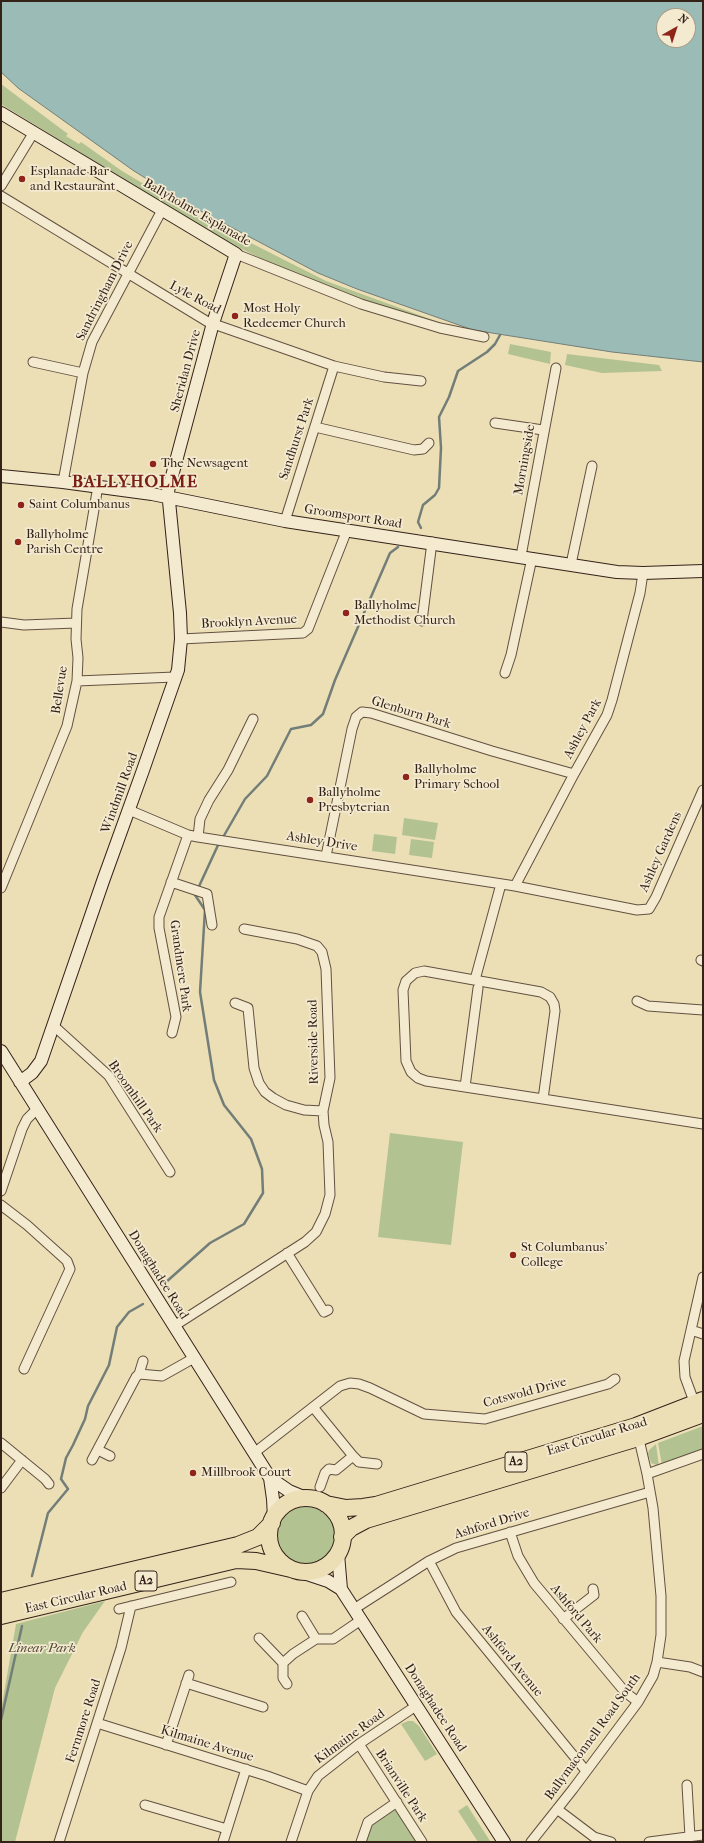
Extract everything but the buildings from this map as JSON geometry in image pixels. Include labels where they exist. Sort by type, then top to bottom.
[{"type":"highway","name":"East Circular Road","points":[[342,1537],[351,1528],[366,1520],[637,1432],[700,1408]]},
{"type":"highway","name":"East Circular Road","points":[[326,1504],[346,1508],[363,1508],[376,1505],[637,1432]]},
{"type":"highway","name":"A2","points":[[273,1521],[280,1510],[287,1504],[296,1500],[306,1498],[326,1504]]},
{"type":"highway","points":[[326,1504],[339,1519],[343,1528],[342,1546],[338,1554]]},
{"type":"highway","name":"East Circular Road","points":[[1,1601],[238,1545],[258,1537],[273,1521]]},
{"type":"highway","points":[[273,1521],[270,1534],[273,1550],[282,1563],[296,1570]]},
{"type":"highway","name":"A2","points":[[296,1570],[312,1572],[332,1562],[338,1554]]},
{"type":"highway","name":"East Circular Road","points":[[1,1616],[236,1560],[256,1562],[296,1570]]},
{"type":"main road","name":"Ballyholme Esplanade","points":[[1,112],[236,254]]},
{"type":"main road","name":"Sheridan Drive","points":[[168,497],[170,483],[213,323],[236,254]]},
{"type":"main road","name":"Groomsport Road","points":[[1,476],[98,486],[168,497],[285,521],[432,542],[617,572],[643,573],[703,571]]},
{"type":"main road","name":"Windmill Road","points":[[20,1082],[32,1073],[42,1061],[92,911],[175,677],[180,656],[180,613],[168,497]]},
{"type":"main road","name":"Donaghadee Road","points":[[1,1051],[270,1478],[289,1491],[306,1498]]},
{"type":"main road","points":[[270,1478],[273,1499],[273,1521]]},
{"type":"main road","name":"Donaghadee Road","points":[[338,1554],[341,1589]]},
{"type":"main road","name":"Donaghadee Road","points":[[296,1570],[328,1581],[341,1589],[504,1842]]},
{"type":"street","points":[[1,186],[34,132]]},
{"type":"street","name":"Lyle Road","points":[[1,196],[208,322],[334,366],[384,377],[421,381]]},
{"type":"street","name":"Sandringham Drive","points":[[63,482],[83,373],[92,342],[162,210]]},
{"type":"street","name":"Ballyholme Esplanade","points":[[236,254],[361,304],[440,328],[484,337]]},
{"type":"street","points":[[33,362],[83,373]]},
{"type":"street","name":"Sandhurst Park","points":[[285,521],[334,366]]},
{"type":"street","name":"Morningside","points":[[505,673],[511,655],[543,430],[556,368]]},
{"type":"street","points":[[495,423],[543,430]]},
{"type":"street","points":[[315,427],[414,450],[423,449],[429,443]]},
{"type":"street","points":[[571,564],[592,466]]},
{"type":"street","name":"Bellevue","points":[[1,888],[67,726],[77,681],[78,658],[76,623],[98,486]]},
{"type":"street","name":"Brooklyn Avenue","points":[[181,639],[303,633],[308,629],[347,530]]},
{"type":"street","points":[[422,622],[432,542]]},
{"type":"street","name":"Ashley Park","points":[[515,886],[607,715],[640,593],[643,573]]},
{"type":"street","points":[[1,622],[24,625],[76,623]]},
{"type":"street","points":[[77,681],[175,677]]},
{"type":"street","name":"Glenburn Park","points":[[326,856],[352,729],[356,717],[362,712],[371,713],[492,751],[574,774]]},
{"type":"street","points":[[198,837],[200,819],[208,800],[228,770],[253,719]]},
{"type":"street","name":"Ashley Gardens","points":[[515,886],[637,910],[649,909],[656,897],[703,790]]},
{"type":"street","name":"Ashley Drive","points":[[129,810],[188,835],[198,837],[515,886]]},
{"type":"street","name":"Grandmere Park","points":[[172,1033],[176,1017],[159,928],[159,917],[188,835]]},
{"type":"street","points":[[171,882],[207,894],[212,925]]},
{"type":"street","points":[[465,1087],[477,984],[476,976],[501,884]]},
{"type":"street","name":"Riverside Road","points":[[174,1326],[305,1242],[316,1232],[325,1214],[330,1195],[328,1142],[324,1125],[323,1111],[330,1078],[326,969],[322,952],[317,946],[297,939],[244,929]]},
{"type":"street","points":[[543,1099],[555,1011],[554,1004],[550,998],[541,992],[477,984],[424,971],[415,973],[406,981],[403,990],[406,1061],[411,1072],[418,1078],[426,1081],[703,1124]]},
{"type":"street","points":[[637,1001],[648,1006],[703,1010]]},
{"type":"street","points":[[234,1003],[248,1008],[254,1068],[259,1083],[265,1092],[286,1105],[304,1110],[323,1111]]},
{"type":"street","name":"Broomhill Park","points":[[54,1026],[108,1076],[170,1172]]},
{"type":"street","points":[[1,1191],[22,1129],[27,1119],[37,1109]]},
{"type":"street","points":[[1,1205],[27,1225],[67,1261],[70,1269],[24,1369]]},
{"type":"street","points":[[287,1253],[324,1312],[328,1310]]},
{"type":"street","points":[[700,1408],[685,1377],[684,1361],[703,1276]]},
{"type":"street","points":[[691,1330],[703,1334]]},
{"type":"street","points":[[139,1374],[162,1376],[194,1358]]},
{"type":"street","points":[[92,1460],[139,1374],[143,1361]]},
{"type":"street","name":"Cotswold Drive","points":[[254,1453],[340,1386],[350,1383],[359,1384],[424,1414],[485,1419],[608,1384],[615,1379]]},
{"type":"street","points":[[313,1407],[352,1456],[359,1462],[377,1464]]},
{"type":"street","name":"Ballymaconnell Road South","points":[[531,1842],[638,1702],[653,1676],[657,1662],[661,1634],[661,1596],[653,1508],[637,1432]]},
{"type":"street","points":[[1,1443],[45,1479],[49,1484]]},
{"type":"street","points":[[98,1450],[110,1456]]},
{"type":"street","points":[[647,1474],[703,1454]]},
{"type":"street","points":[[320,1487],[326,1466],[336,1470],[352,1456]]},
{"type":"street","points":[[1,1488],[22,1460]]},
{"type":"street","name":"Ashford Drive","points":[[354,1609],[429,1561],[456,1548],[650,1492]]},
{"type":"street","name":"Ashford Park","points":[[510,1532],[518,1556],[534,1583],[625,1692],[638,1702]]},
{"type":"street","name":"Ashford Avenue","points":[[429,1561],[456,1612],[586,1771]]},
{"type":"street","points":[[119,1609],[231,1582]]},
{"type":"street","points":[[563,1619],[594,1595],[593,1589]]},
{"type":"street","name":"Fernmore Road","points":[[59,1842],[121,1648],[131,1606]]},
{"type":"street","points":[[302,1616],[316,1639]]},
{"type":"street","points":[[283,1663],[293,1654],[316,1639],[333,1640],[361,1620]]},
{"type":"street","points":[[259,1638],[283,1663],[283,1678],[287,1684]]},
{"type":"street","points":[[657,1662],[690,1667],[703,1672]]},
{"type":"street","points":[[166,1744],[187,1679],[263,1707]]},
{"type":"street","name":"Kilmaine Road","points":[[291,1842],[308,1791],[318,1776],[326,1768],[359,1744],[416,1706]]},
{"type":"street","name":"Kilmaine Avenue","points":[[98,1723],[246,1769],[308,1791]]},
{"type":"street","name":"Brianville Park","points":[[359,1744],[422,1842]]},
{"type":"street","points":[[223,1842],[246,1769]]},
{"type":"street","points":[[687,1785],[690,1837]]},
{"type":"street","points":[[361,1842],[368,1822],[397,1802]]},
{"type":"street","points":[[145,1805],[227,1829]]},
{"type":"street","points":[[557,1809],[594,1837],[611,1842]]},
{"type":"street","points":[[649,1842],[703,1835]]},
{"type":"green space","points":[[1,84],[68,134],[66,136],[79,144],[81,142],[122,171],[186,209],[326,281],[452,327],[358,300],[260,258],[218,237],[1,104]]},
{"type":"green space","points":[[510,344],[551,352],[550,364],[508,354]]},
{"type":"green space","points":[[567,354],[659,365],[662,371],[602,373],[565,365]]},
{"type":"green space","points":[[404,818],[438,823],[435,840],[402,835]]},
{"type":"green space","points":[[374,834],[397,837],[395,854],[372,851]]},
{"type":"green space","points":[[411,839],[434,842],[432,858],[409,855]]},
{"type":"green space","points":[[390,1133],[463,1142],[451,1245],[378,1237]]},
{"type":"green space","points":[[703,1426],[703,1450],[662,1465],[658,1443]]},
{"type":"green space","points":[[656,1444],[659,1466],[651,1463],[648,1454],[649,1450]]},
{"type":"green space","points":[[300,1507],[312,1507],[322,1511],[331,1520],[335,1530],[335,1542],[327,1557],[312,1565],[300,1565],[290,1561],[281,1552],[277,1542],[277,1530],[281,1520],[290,1511]]},
{"type":"green space","name":"Linear Park","points":[[105,1601],[83,1632],[55,1688],[15,1842],[1,1842],[1,1710],[16,1624]]},
{"type":"green space","points":[[408,1721],[413,1721],[419,1726],[437,1754],[425,1761],[401,1724]]},
{"type":"green space","points":[[467,1805],[490,1841],[478,1842],[458,1811]]},
{"type":"green space","points":[[393,1809],[401,1814],[419,1842],[365,1842],[372,1824]]},
{"type":"water","points":[[1,1],[703,1],[703,362],[612,352],[473,330],[357,289],[318,273],[189,205],[134,171],[18,88],[1,72]]},
{"type":"waterway","points":[[421,528],[418,522],[423,505],[435,495],[439,488],[441,448],[439,417],[449,397],[458,371],[487,352],[495,344],[500,335]]},
{"type":"waterway","points":[[222,839],[245,799],[267,776],[291,729],[311,725],[323,714],[335,680],[390,553],[398,547]]},
{"type":"waterway","points":[[165,1283],[210,1243],[244,1224],[263,1193],[262,1169],[251,1139],[224,1105],[214,1080],[200,992],[205,910],[195,895],[219,843]]},
{"type":"waterway","points":[[32,1576],[48,1513],[68,1489],[61,1479],[66,1458],[85,1419],[88,1406],[109,1365],[117,1327],[129,1312],[143,1304]]},
{"type":"waterway","points":[[1,1720],[22,1626]]},
{"type":"place","name":"Esplanade Bar and Restaurant","points":[[22,179]]},
{"type":"place","name":"Most Holy Redeemer Church","points":[[235,316]]},
{"type":"place","name":"The Newsagent","points":[[153,464]]},
{"type":"place","name":"Saint Columbanus","points":[[21,505]]},
{"type":"place","name":"Ballyholme Parish Centre","points":[[18,542]]},
{"type":"place","name":"Ballyholme Methodist Church","points":[[346,613]]},
{"type":"place","name":"Ballyholme Primary School","points":[[406,777]]},
{"type":"place","name":"Ballyholme Presbyterian","points":[[310,800]]},
{"type":"place","name":"St Columbanus' College","points":[[513,1255]]},
{"type":"place","name":"Millbrook Court","points":[[193,1473]]},
{"type":"district","name":"BALLYHOLME","points":[[135,483]]}]
